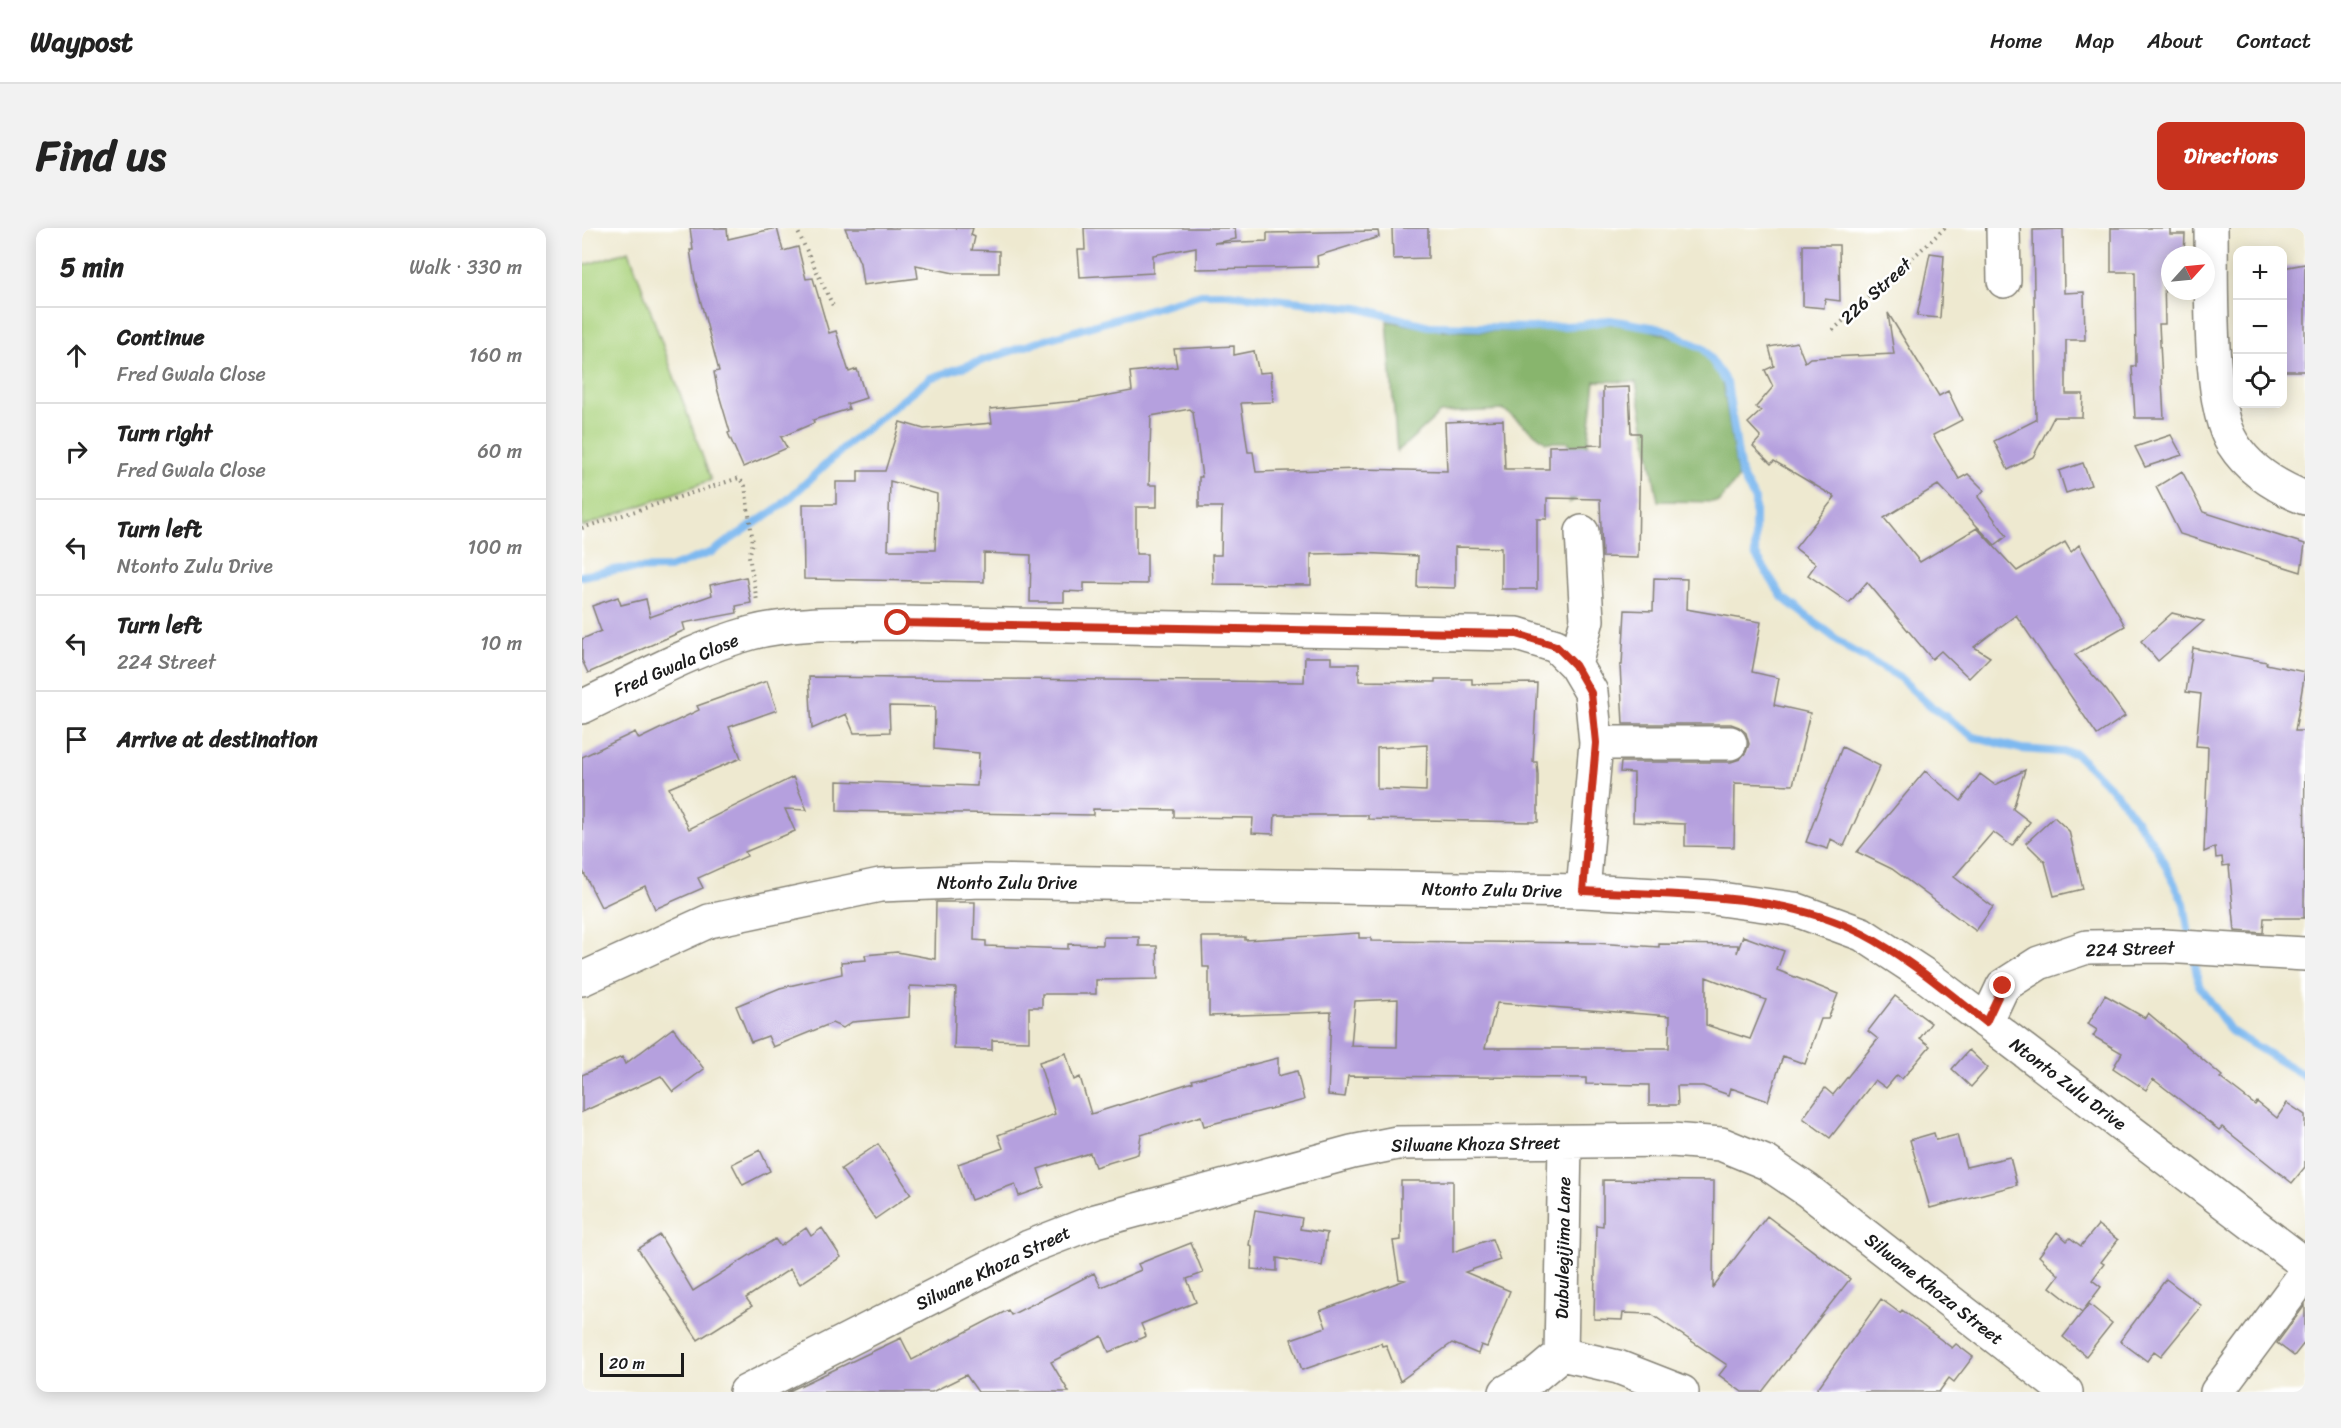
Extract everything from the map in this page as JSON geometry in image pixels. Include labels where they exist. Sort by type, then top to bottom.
[{"type":"street","points":[[2003,228],[2004,281]]},
{"type":"street","points":[[2211,228],[2217,396],[2232,444],[2266,480],[2305,498]]},
{"type":"street","points":[[1575,665],[1587,620],[1582,532]]},
{"type":"street","name":"Fred Gwala Close","points":[[582,707],[688,656],[763,631],[810,625],[898,623],[1517,634],[1556,646],[1575,665],[1591,693],[1596,743],[1583,891]]},
{"type":"street","points":[[1596,743],[1730,743]]},
{"type":"street","name":"Ntonto Zulu Drive","points":[[582,980],[709,921],[879,885],[982,881],[1583,891],[1713,898],[1794,909],[1862,934],[1926,976],[2305,1264]]},
{"type":"street","name":"224 Street","points":[[1986,1022],[2003,986],[2039,963],[2087,947],[2209,947],[2305,954]]},
{"type":"street","name":"Silwane Khoza Street","points":[[746,1392],[1029,1247],[1096,1221],[1352,1152],[1397,1143],[1565,1143],[1672,1140],[1721,1144],[1767,1163],[1808,1190],[2065,1392]]},
{"type":"street","name":"Dubulegijima Lane","points":[[1561,1354],[1565,1143]]},
{"type":"street","points":[[2217,1392],[2305,1274]]},
{"type":"street","points":[[1506,1392],[1534,1376],[1561,1354],[1618,1367],[1682,1392]]},
{"type":"path","points":[[796,228],[834,308]]},
{"type":"path","name":"226 Street","points":[[1833,330],[1945,228]]},
{"type":"path","points":[[582,528],[739,478],[745,486],[753,543],[749,556],[763,631]]},
{"type":"green space","points":[[629,251],[711,480],[582,527],[582,266]]},
{"type":"green space","points":[[1387,321],[1444,331],[1526,331],[1595,323],[1635,325],[1701,347],[1722,377],[1738,479],[1718,502],[1658,501],[1636,382],[1595,381],[1582,495],[1569,503],[1569,442],[1546,442],[1504,410],[1440,413],[1397,452]]},
{"type":"building","points":[[690,228],[727,228],[728,239],[777,228],[783,251],[798,247],[806,279],[813,278],[829,333],[836,331],[849,372],[857,369],[866,398],[847,404],[849,409],[813,420],[814,423],[781,437],[787,448],[743,467],[728,433],[730,432],[717,388],[714,372],[719,371],[695,280],[690,250],[693,250]]},
{"type":"building","points":[[845,228],[973,228],[971,235],[975,237],[972,250],[999,251],[999,273],[954,273],[916,265],[918,278],[863,285],[860,263]]},
{"type":"building","points":[[1084,228],[1235,228],[1236,239],[1214,243],[1267,241],[1267,233],[1378,231],[1379,237],[1317,256],[1318,267],[1196,269],[1196,247],[1153,255],[1153,273],[1080,277],[1078,250],[1085,250]]},
{"type":"building","points":[[1392,228],[1428,228],[1428,258],[1393,259]]},
{"type":"building","points":[[2111,228],[2170,228],[2170,234],[2185,234],[2184,246],[2161,246],[2161,300],[2164,300],[2165,324],[2159,324],[2164,418],[2135,418],[2132,366],[2136,366],[2135,272],[2111,272]]},
{"type":"building","points":[[2063,229],[2064,293],[2084,292],[2085,340],[2066,340],[2066,394],[2083,394],[2082,417],[2054,417],[2033,457],[2008,470],[1994,441],[2036,420],[2033,230]]},
{"type":"building","points":[[1803,245],[1839,245],[1840,301],[1825,299],[1824,308],[1803,306]]},
{"type":"building","points":[[1930,253],[1944,255],[1940,318],[1917,316]]},
{"type":"building","points":[[2305,264],[2305,371],[2287,371],[2287,267]]},
{"type":"building","points":[[1888,313],[1939,396],[1948,391],[1962,420],[1933,435],[1959,479],[1968,474],[1984,490],[1978,497],[2007,536],[1995,545],[1938,485],[1884,518],[1920,562],[1977,528],[2017,571],[2065,542],[2071,552],[2079,545],[2125,626],[2075,655],[2107,691],[2125,716],[2097,735],[2016,615],[1974,647],[1990,657],[1969,678],[1941,651],[1932,659],[1867,582],[1849,603],[1808,575],[1816,564],[1795,548],[1835,497],[1774,461],[1771,464],[1753,446],[1761,437],[1748,423],[1761,411],[1756,407],[1773,387],[1765,370],[1774,366],[1769,347],[1797,342],[1805,362],[1810,358],[1894,354]]},
{"type":"building","points":[[1234,346],[1234,355],[1254,351],[1259,373],[1271,372],[1273,402],[1241,403],[1248,452],[1253,452],[1256,472],[1360,469],[1447,471],[1445,422],[1503,420],[1505,469],[1549,469],[1549,446],[1603,445],[1603,388],[1629,387],[1631,433],[1640,433],[1638,558],[1602,557],[1600,499],[1547,498],[1547,519],[1537,519],[1537,589],[1501,589],[1501,548],[1455,547],[1455,588],[1417,587],[1418,556],[1361,553],[1311,554],[1311,585],[1213,584],[1212,555],[1221,555],[1222,507],[1199,507],[1199,477],[1202,477],[1193,412],[1190,409],[1151,416],[1149,485],[1157,485],[1157,507],[1136,507],[1136,554],[1147,554],[1147,584],[1084,583],[1084,592],[1064,591],[1064,602],[1030,602],[1031,555],[984,553],[984,582],[804,579],[803,504],[836,504],[836,482],[858,482],[858,471],[885,471],[900,422],[924,429],[992,423],[990,409],[1077,401],[1132,391],[1130,372],[1177,367],[1174,349]],"holes":[[[890,481],[937,494],[935,550],[888,550]]]},
{"type":"building","points":[[2171,435],[2182,455],[2145,467],[2135,447]]},
{"type":"building","points":[[2083,463],[2091,485],[2066,493],[2059,471]]},
{"type":"building","points":[[2182,471],[2203,512],[2305,544],[2301,572],[2180,534],[2156,487]]},
{"type":"building","points":[[746,577],[751,603],[736,606],[737,613],[683,623],[685,630],[588,673],[582,660],[582,639],[601,631],[592,606],[618,597],[621,605],[646,599],[650,617],[712,595],[710,585]]},
{"type":"building","points":[[1654,578],[1687,579],[1686,609],[1761,622],[1752,672],[1779,678],[1774,705],[1810,713],[1793,785],[1735,783],[1734,847],[1685,846],[1685,824],[1633,822],[1634,773],[1620,772],[1621,762],[1731,762],[1740,759],[1749,744],[1746,733],[1731,724],[1623,724],[1620,665],[1622,665],[1625,610],[1653,611]]},
{"type":"building","points":[[2172,613],[2204,621],[2158,661],[2141,641]]},
{"type":"building","points":[[2193,648],[2267,662],[2266,664],[2305,672],[2295,731],[2305,731],[2304,918],[2264,918],[2263,933],[2235,931],[2229,865],[2223,866],[2222,857],[2216,858],[2215,847],[2204,852],[2208,747],[2196,746],[2201,694],[2186,692]]},
{"type":"building","points":[[1305,657],[1331,657],[1331,664],[1359,664],[1359,681],[1435,682],[1435,679],[1472,679],[1472,684],[1537,683],[1533,762],[1537,762],[1538,822],[1368,819],[1368,815],[1275,815],[1274,834],[1252,833],[1253,818],[1174,817],[1174,810],[1093,809],[1093,815],[837,811],[837,781],[977,786],[979,753],[934,749],[935,707],[889,706],[890,732],[854,733],[846,714],[812,729],[809,677],[1304,682]],"holes":[[[1427,745],[1426,791],[1377,789],[1377,748]]]},
{"type":"building","points":[[767,681],[777,710],[729,727],[741,758],[669,788],[689,829],[793,777],[807,810],[785,809],[795,831],[745,852],[747,856],[698,878],[703,888],[655,909],[645,886],[601,907],[582,869],[582,757],[635,732],[639,739],[699,710],[697,706]]},
{"type":"building","points":[[1842,747],[1880,766],[1844,846],[1831,839],[1828,849],[1806,842]]},
{"type":"building","points":[[2025,770],[2013,809],[2030,822],[2012,846],[1993,832],[1954,877],[1993,907],[1976,931],[1892,869],[1857,852],[1925,771],[1961,801],[1980,774],[1995,785]]},
{"type":"building","points":[[2054,817],[2069,831],[2083,889],[2054,896],[2045,862],[2026,843]]},
{"type":"building","points":[[936,902],[975,902],[974,940],[986,941],[986,946],[1068,949],[1068,944],[1103,945],[1103,937],[1139,937],[1139,946],[1157,946],[1158,979],[1096,980],[1096,994],[1042,994],[1042,1007],[1029,1007],[1029,1041],[992,1040],[992,1050],[954,1049],[956,988],[910,986],[909,1017],[852,1022],[843,1028],[832,1023],[773,1047],[768,1036],[751,1042],[736,1006],[780,988],[842,974],[841,962],[866,960],[865,955],[897,952],[935,959]]},
{"type":"building","points":[[1359,933],[1359,938],[1371,938],[1371,941],[1595,943],[1659,947],[1659,944],[1738,945],[1737,953],[1743,936],[1784,951],[1777,970],[1838,994],[1828,1019],[1821,1019],[1805,1064],[1783,1056],[1768,1101],[1731,1088],[1729,1095],[1703,1086],[1677,1086],[1678,1105],[1649,1105],[1649,1085],[1586,1084],[1586,1078],[1348,1076],[1345,1097],[1328,1095],[1331,1012],[1209,1016],[1209,967],[1203,967],[1202,937],[1245,937],[1245,940]],"holes":[[[1706,977],[1766,1000],[1750,1039],[1706,1025]],[[1398,999],[1397,1047],[1351,1046],[1355,1001]],[[1497,1003],[1670,1016],[1669,1048],[1485,1048]]]},
{"type":"building","points":[[2105,995],[2145,1018],[2148,1013],[2222,1076],[2220,1078],[2255,1105],[2257,1102],[2277,1118],[2287,1103],[2305,1115],[2305,1167],[2292,1183],[2222,1127],[2219,1130],[2153,1079],[2146,1090],[2113,1068],[2122,1053],[2093,1036],[2097,1030],[2088,1024]]},
{"type":"building","points":[[1895,996],[1931,1023],[1920,1038],[1930,1046],[1902,1079],[1897,1075],[1886,1088],[1875,1080],[1830,1138],[1803,1118],[1825,1088],[1833,1095],[1878,1039],[1868,1031]]},
{"type":"building","points":[[673,1028],[704,1069],[673,1092],[661,1076],[582,1112],[582,1075],[622,1057],[625,1064]]},
{"type":"building","points":[[1969,1050],[1988,1068],[1971,1087],[1952,1069]]},
{"type":"building","points":[[1066,1053],[1074,1080],[1080,1077],[1091,1114],[1193,1082],[1192,1080],[1278,1058],[1278,1076],[1297,1071],[1304,1100],[1204,1126],[1201,1116],[1141,1135],[1138,1154],[1095,1167],[1090,1153],[1038,1169],[1044,1187],[1019,1196],[1015,1184],[971,1200],[958,1164],[1003,1148],[998,1135],[1055,1114],[1039,1062]]},
{"type":"building","points":[[1934,1133],[1936,1140],[1957,1135],[1966,1167],[2010,1157],[2017,1185],[1930,1208],[1910,1140]]},
{"type":"building","points":[[878,1144],[911,1194],[875,1219],[841,1169]]},
{"type":"building","points":[[760,1150],[770,1171],[743,1185],[732,1164]]},
{"type":"building","points":[[1603,1180],[1714,1181],[1713,1287],[1767,1216],[1850,1279],[1762,1392],[1742,1392],[1719,1375],[1727,1365],[1651,1314],[1623,1313],[1622,1320],[1594,1319],[1596,1225],[1603,1226]]},
{"type":"building","points":[[1401,1181],[1453,1181],[1453,1252],[1492,1239],[1500,1260],[1465,1272],[1510,1291],[1487,1347],[1481,1345],[1478,1354],[1452,1343],[1400,1381],[1386,1345],[1382,1346],[1381,1343],[1302,1370],[1291,1339],[1326,1327],[1320,1311],[1405,1280],[1399,1279],[1393,1241],[1401,1240]]},
{"type":"building","points":[[1255,1210],[1302,1218],[1300,1229],[1327,1233],[1322,1266],[1277,1258],[1277,1271],[1251,1269],[1252,1246],[1249,1245]]},
{"type":"building","points":[[2098,1225],[2118,1240],[2101,1262],[2104,1264],[2092,1280],[2101,1287],[2082,1312],[2050,1287],[2059,1275],[2039,1256],[2057,1232],[2067,1241],[2070,1238],[2081,1246]]},
{"type":"building","points":[[806,1228],[811,1236],[822,1228],[841,1257],[800,1284],[790,1269],[746,1298],[752,1306],[698,1340],[638,1249],[660,1235],[693,1291],[775,1239],[780,1246]]},
{"type":"building","points":[[1191,1243],[1203,1273],[1187,1279],[1196,1302],[1141,1324],[1146,1336],[1109,1352],[1102,1336],[1051,1362],[1069,1392],[978,1392],[966,1375],[932,1392],[787,1392],[901,1338],[912,1360],[1008,1310],[1011,1315],[1094,1273],[1101,1287],[1141,1270],[1138,1264]]},
{"type":"building","points":[[2166,1279],[2202,1306],[2161,1356],[2154,1351],[2147,1361],[2120,1341]]},
{"type":"building","points":[[1881,1299],[1900,1313],[1902,1310],[1952,1348],[1956,1344],[1973,1357],[1954,1382],[1949,1378],[1939,1392],[1815,1392]]},
{"type":"building","points":[[2089,1304],[2112,1323],[2086,1356],[2063,1337]]},
{"type":"building","points":[[2305,1305],[2305,1342],[2294,1356],[2277,1343]]},
{"type":"waterway","points":[[582,576],[619,569],[669,568],[712,552],[782,505],[850,442],[930,378],[1044,340],[1201,294],[1227,294],[1358,308],[1429,326],[1531,328],[1582,325],[1610,320],[1663,329],[1704,349],[1727,383],[1741,474],[1755,500],[1755,554],[1783,598],[1849,649],[1898,676],[1928,704],[1974,737],[2021,749],[2075,753],[2117,794],[2156,847],[2184,903],[2190,942]]},
{"type":"waterway","points":[[2193,954],[2199,985],[2231,1031],[2305,1076]]},
{"type":"route","points":[[898,623],[1517,634],[1556,646],[1575,665],[1591,693],[1596,743],[1583,891],[1713,898],[1794,909],[1862,934],[1926,976],[1986,1022],[2003,986]]}]
